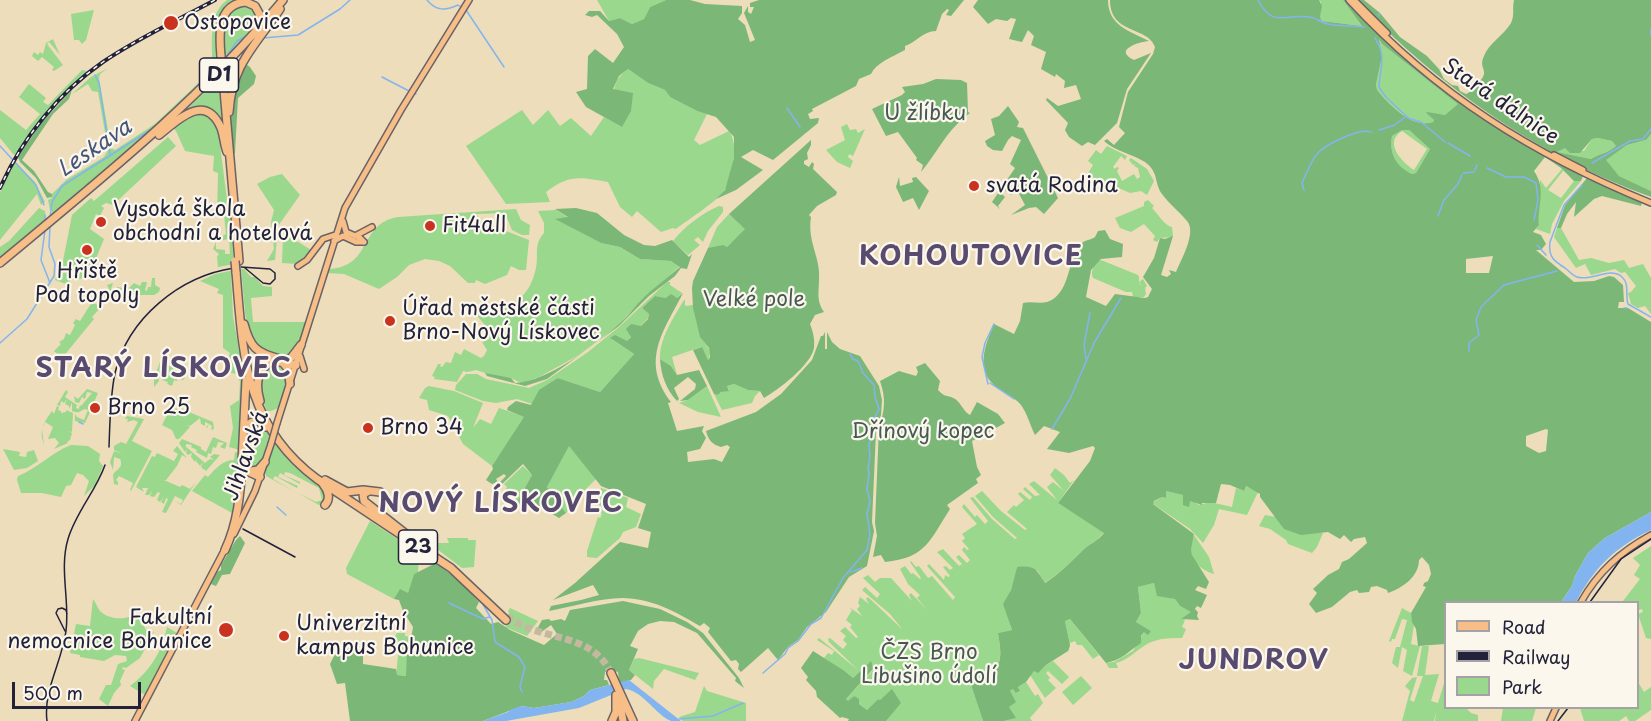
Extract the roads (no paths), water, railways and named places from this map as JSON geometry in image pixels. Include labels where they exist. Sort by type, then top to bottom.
[{"type":"highway","points":[[218,38],[219,18],[225,8],[237,0]]},
{"type":"highway","points":[[218,38],[220,24],[225,14],[232,6],[246,2],[255,6],[260,15],[257,27],[248,40]]},
{"type":"highway","points":[[228,153],[229,109],[236,76],[250,47],[284,2]]},
{"type":"highway","name":"D1","points":[[53,221],[162,127],[284,2]]},
{"type":"highway","name":"D1","points":[[0,265],[152,140],[218,76],[284,2]]},
{"type":"highway","name":"23","points":[[218,38],[244,357],[255,400],[273,441],[317,479],[451,568],[480,593]]},
{"type":"highway","name":"23","points":[[219,58],[221,81]]},
{"type":"highway","points":[[152,140],[181,116],[193,111],[202,111],[218,122],[228,153]]},
{"type":"highway","name":"23","points":[[238,272],[253,384],[260,404],[294,456],[325,480],[453,566],[506,618]]},
{"type":"highway","points":[[244,322],[248,337],[255,349],[296,365]]},
{"type":"highway","points":[[274,424],[258,396],[257,381],[261,372],[269,364],[291,358],[301,348]]},
{"type":"highway","points":[[225,550],[238,512],[246,391],[244,357]]},
{"type":"highway","points":[[283,361],[288,369],[290,384]]},
{"type":"highway","points":[[260,477],[247,469],[244,463],[248,424],[254,421],[260,422],[273,441]]},
{"type":"highway","points":[[242,460],[247,471],[260,477]]},
{"type":"highway","points":[[251,471],[258,470],[266,462]]},
{"type":"highway","points":[[317,479],[327,492],[327,506],[339,498],[353,504]]},
{"type":"highway","points":[[325,480],[347,492],[380,492]]},
{"type":"highway","points":[[369,491],[362,495],[364,501],[406,534]]},
{"type":"highway","points":[[611,678],[626,720]]},
{"type":"highway","points":[[612,721],[619,699]]},
{"type":"main road","name":"Jihlavská","points":[[135,721],[225,550],[260,477],[273,441],[274,424],[290,384],[333,238],[351,196],[469,0]]},
{"type":"main road","name":"Stará dálnice","points":[[1349,0],[1399,47],[1462,97],[1521,136],[1583,170],[1651,201]]},
{"type":"main road","name":"Stará dálnice","points":[[1354,0],[1382,31]]},
{"type":"main road","points":[[351,196],[342,225],[346,232],[356,239],[360,249]]},
{"type":"main road","points":[[298,266],[307,260],[323,239],[343,236],[356,239],[372,227]]},
{"type":"main road","points":[[307,260],[311,266]]},
{"type":"main road","points":[[301,348],[304,369]]},
{"type":"main road","points":[[1582,601],[1596,579],[1616,557],[1651,534]]},
{"type":"water","points":[[1651,512],[1651,530],[1616,551],[1590,579],[1577,601],[1562,601],[1572,586],[1588,553],[1605,538]]},
{"type":"water","points":[[629,680],[681,721],[671,721],[639,695],[626,689],[579,708],[506,721],[483,721],[522,706],[534,708],[571,702],[584,696],[590,690]]},
{"type":"waterway","name":"Leskava","points":[[263,38],[298,35],[340,9],[350,0]]},
{"type":"waterway","points":[[427,0],[441,9],[458,5],[461,7]]},
{"type":"waterway","points":[[1258,0],[1270,15],[1276,17],[1314,18]]},
{"type":"waterway","points":[[466,10],[504,67]]},
{"type":"waterway","points":[[1316,19],[1333,25],[1364,27]]},
{"type":"waterway","points":[[1651,29],[1651,36]]},
{"type":"waterway","name":"Leskava","points":[[225,59],[237,41],[245,37]]},
{"type":"waterway","points":[[1375,38],[1382,57],[1379,87],[1385,96],[1408,118],[1421,122],[1445,142]]},
{"type":"waterway","name":"Leskava","points":[[195,89],[219,64]]},
{"type":"waterway","points":[[95,75],[99,83],[110,154]]},
{"type":"waterway","points":[[382,77],[409,91]]},
{"type":"waterway","points":[[787,108],[800,127]]},
{"type":"waterway","points":[[1396,124],[1405,117]]},
{"type":"waterway","points":[[1379,130],[1395,125]]},
{"type":"waterway","name":"Leskava","points":[[50,218],[52,202],[62,186],[155,127]]},
{"type":"waterway","points":[[1592,163],[1630,141],[1643,139],[1651,129]]},
{"type":"waterway","points":[[1304,190],[1302,183],[1314,158],[1323,148],[1353,134],[1371,132]]},
{"type":"waterway","points":[[1448,143],[1470,156]]},
{"type":"waterway","points":[[0,146],[36,185],[44,205]]},
{"type":"waterway","points":[[1463,173],[1474,172],[1477,165]]},
{"type":"waterway","points":[[1487,168],[1506,177],[1524,177],[1536,183],[1538,200],[1534,220]]},
{"type":"waterway","points":[[1438,216],[1444,200],[1458,184],[1462,175]]},
{"type":"waterway","points":[[1582,185],[1564,205],[1550,242],[1551,255],[1577,277],[1588,278],[1606,273],[1622,277],[1626,283],[1628,304],[1651,317]]},
{"type":"waterway","points":[[45,215],[45,223]]},
{"type":"waterway","name":"Leskava","points":[[0,343],[27,319],[54,276],[55,264],[49,247],[50,226]]},
{"type":"waterway","points":[[45,230],[41,260],[50,283]]},
{"type":"waterway","points":[[1537,245],[1546,255]]},
{"type":"waterway","points":[[1469,351],[1469,343],[1479,335],[1476,320],[1481,307],[1504,285],[1557,271]]},
{"type":"waterway","points":[[1052,429],[1070,399],[1094,343],[1121,298]]},
{"type":"waterway","points":[[1086,359],[1084,345],[1090,313]]},
{"type":"waterway","points":[[988,384],[982,357],[985,343],[994,324]]},
{"type":"waterway","points":[[763,673],[798,641],[811,624],[821,618],[843,578],[867,550],[870,534],[867,514],[870,501],[867,489],[869,445],[873,424],[871,419],[875,417],[879,409],[874,385],[863,373],[858,361],[850,354]]},
{"type":"waterway","points":[[990,383],[1014,399]]},
{"type":"waterway","points":[[79,422],[83,424]]},
{"type":"waterway","points":[[277,507],[286,515]]},
{"type":"waterway","points":[[851,572],[862,568]]},
{"type":"waterway","points":[[481,601],[492,620],[495,642],[519,657],[525,667],[520,687],[522,692]]},
{"type":"waterway","points":[[449,603],[483,619],[489,617]]},
{"type":"waterway","points":[[679,719],[713,716],[743,703]]},
{"type":"tunnel","points":[[507,616],[520,624],[578,643],[591,650],[602,659],[611,673]]},
{"type":"tram line","points":[[241,267],[270,269],[275,273],[275,279],[270,284],[263,283],[245,268]]},
{"type":"tram line","points":[[109,447],[111,400],[115,373],[131,335],[144,318],[176,290],[194,280],[234,268]]},
{"type":"tram line","points":[[47,721],[50,687],[66,631],[65,550],[76,520],[105,465]]},
{"type":"tram line","points":[[243,529],[295,557]]},
{"type":"tram line","points":[[1591,601],[1621,559],[1651,539]]},
{"type":"tram line","points":[[65,631],[56,613],[62,608],[67,614]]},
{"type":"tram line","points":[[1558,721],[1567,709]]},
{"type":"railway","points":[[0,188],[30,135],[56,103],[87,74],[116,53],[215,0]]},
{"type":"place","name":"Ostopovice","points":[[171,23]]},
{"type":"place","name":"svatá Rodina","points":[[974,186]]},
{"type":"place","name":"Vysoká škola obchodní a hotelová","points":[[101,222]]},
{"type":"place","name":"Fit4all","points":[[430,226]]},
{"type":"place","name":"Hřiště Pod topoly","points":[[87,250]]},
{"type":"place","name":"Úřad městské části Brno-Nový Lískovec","points":[[390,321]]},
{"type":"place","name":"Brno 25","points":[[95,408]]},
{"type":"place","name":"Brno 34","points":[[368,428]]},
{"type":"place","name":"Fakultní nemocnice Bohunice","points":[[226,630]]},
{"type":"place","name":"Univerzitní kampus Bohunice","points":[[284,636]]},
{"type":"district","name":"KOHOUTOVICE","points":[[971,258]]},
{"type":"district","name":"STARÝ LÍSKOVEC","points":[[164,370]]},
{"type":"district","name":"NOVÝ LÍSKOVEC","points":[[501,505]]},
{"type":"district","name":"JUNDROV","points":[[1254,662]]},
{"type":"park label","name":"U žlíbku","points":[[925,114]]},
{"type":"park label","name":"Velké pole","points":[[754,300]]},
{"type":"park label","name":"Dřínový kopec","points":[[923,432]]},
{"type":"park label","name":"ČZS Brno Libušino údolí","points":[[929,665]]}]
